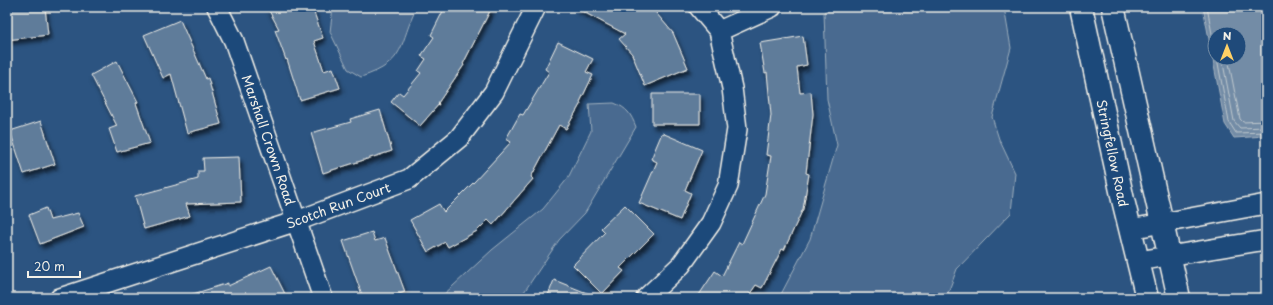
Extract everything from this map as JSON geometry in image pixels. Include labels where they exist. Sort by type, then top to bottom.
[{"type":"main road","name":"Stringfellow Road","points":[[1081,7],[1130,229],[1147,298]]},
{"type":"main road","points":[[1113,7],[1161,223],[1170,256],[1178,298]]},
{"type":"street","name":"Marshall Crown Road","points":[[217,7],[234,41],[297,221],[322,298]]},
{"type":"street","name":"Scotch Run Court","points":[[60,298],[297,221],[409,179],[459,138],[494,92],[536,7]]},
{"type":"street","points":[[646,298],[681,264],[711,223],[728,186],[737,129],[732,88],[719,31],[699,7]]},
{"type":"street","points":[[719,31],[772,7]]},
{"type":"street","points":[[1130,229],[1266,204]]},
{"type":"street","points":[[1138,261],[1266,240]]},
{"type":"shaded area","points":[[333,7],[417,7],[400,50],[394,58],[387,65],[361,77],[348,69],[330,32]]},
{"type":"shaded area","points":[[835,7],[1004,7],[1011,48],[992,117],[999,139],[1015,173],[1011,213],[957,269],[946,298],[779,298],[810,239],[837,145],[827,99],[824,12]]},
{"type":"shaded area","points":[[614,103],[628,112],[636,127],[585,213],[559,240],[520,298],[440,298],[492,250],[543,209],[568,178],[591,131],[589,104]]},
{"type":"water","points":[[1203,7],[1266,7],[1266,136],[1234,138],[1225,124],[1214,66],[1247,66],[1247,26],[1207,26],[1207,28]]},
{"type":"building","points":[[7,7],[45,7],[48,35],[7,40]]},
{"type":"building","points":[[267,7],[312,7],[323,38],[314,41],[324,71],[333,68],[340,88],[300,100],[287,59],[286,60],[275,30],[279,29]]},
{"type":"building","points":[[445,7],[492,7],[463,64],[464,65],[438,103],[439,104],[420,126],[391,102],[399,92],[403,95],[421,73],[418,71],[426,59],[421,56],[434,37],[431,35]]},
{"type":"building","points":[[574,7],[651,7],[673,33],[688,68],[645,86],[632,54],[619,39],[625,34]]},
{"type":"building","points":[[180,20],[206,79],[208,78],[221,124],[187,133],[171,74],[163,78],[144,35]]},
{"type":"building","points":[[803,36],[807,65],[797,67],[800,93],[811,92],[813,114],[806,173],[809,174],[803,209],[784,250],[782,249],[762,288],[756,285],[747,298],[697,298],[715,271],[722,276],[739,242],[742,244],[765,194],[771,156],[766,155],[771,115],[767,72],[765,73],[760,43]]},
{"type":"building","points":[[558,42],[593,59],[586,72],[593,75],[580,102],[581,103],[566,129],[559,125],[531,177],[533,179],[493,225],[488,220],[477,231],[448,247],[445,242],[428,252],[410,220],[439,204],[444,212],[511,142],[506,139],[520,114],[523,115],[549,72],[545,69]]},
{"type":"building","points":[[117,61],[138,102],[136,103],[150,143],[117,152],[109,129],[117,126],[91,75]]},
{"type":"building","points":[[652,94],[700,94],[700,124],[652,124]]},
{"type":"building","points":[[380,110],[392,151],[323,173],[311,133],[351,122],[350,119]]},
{"type":"building","points":[[41,121],[55,164],[24,174],[10,131]]},
{"type":"building","points":[[662,133],[702,150],[685,190],[691,193],[680,220],[639,203],[657,162],[651,159]]},
{"type":"building","points":[[239,157],[241,202],[186,204],[190,216],[144,229],[135,196],[198,179],[198,171],[204,171],[203,158]]},
{"type":"building","points":[[625,205],[654,234],[620,268],[624,271],[602,294],[573,265],[605,232],[601,228]]},
{"type":"building","points":[[46,208],[50,220],[78,213],[84,227],[40,244],[29,215]]},
{"type":"building","points":[[372,232],[375,241],[385,238],[405,292],[388,298],[363,298],[343,241]]},
{"type":"building","points":[[271,266],[287,298],[191,298],[190,295],[228,283],[228,286]]},
{"type":"building","points":[[554,280],[597,297],[597,298],[547,298]]}]
